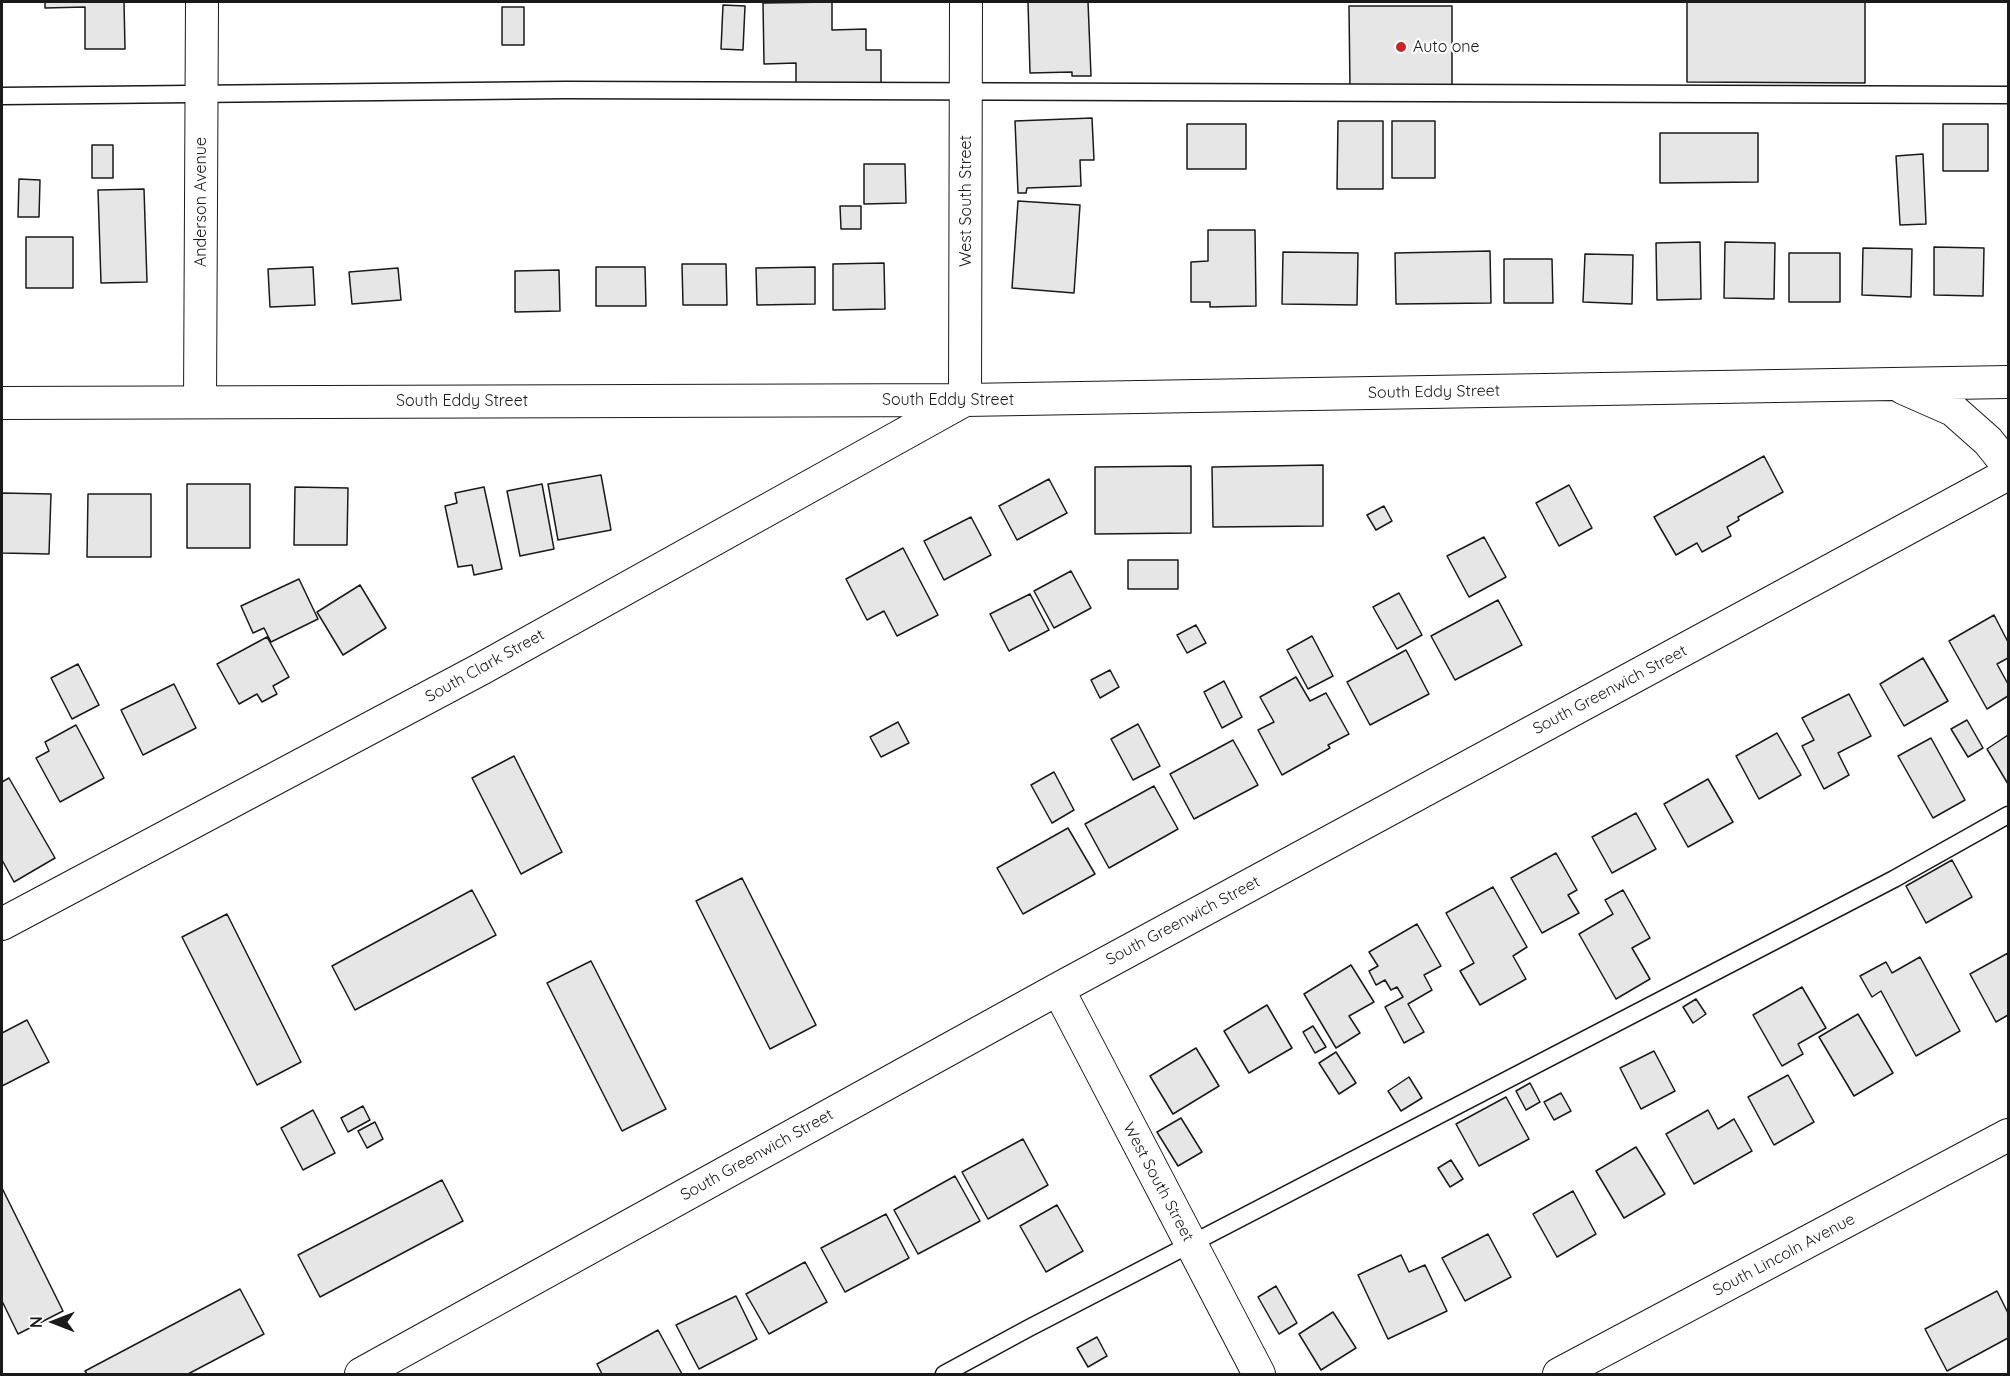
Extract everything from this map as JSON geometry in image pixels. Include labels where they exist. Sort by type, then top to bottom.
[{"type":"street","name":"Anderson Avenue","points":[[200,402],[202,2]]},
{"type":"street","name":"West South Street","points":[[965,400],[966,2]]},
{"type":"street","name":"South Eddy Street","points":[[2,403],[965,400],[2008,382]]},
{"type":"street","name":"South Eddy Street","points":[[1894,384],[1953,410],[1988,441],[2008,466]]},
{"type":"street","name":"South Clark Street","points":[[2,924],[481,669],[965,400]]},
{"type":"street","name":"South Greenwich Street","points":[[361,1374],[1058,989],[2008,474]]},
{"type":"street","name":"West South Street","points":[[1058,989],[1259,1374]]},
{"type":"street","name":"South Lincoln Avenue","points":[[1559,1374],[2008,1135]]},
{"type":"lane","points":[[2,96],[565,90],[2008,95]]},
{"type":"lane","points":[[944,1374],[1894,879],[2008,815]]},
{"type":"building","points":[[45,2],[124,2],[125,49],[85,49],[85,7],[45,8]]},
{"type":"building","points":[[832,2],[832,30],[866,29],[866,50],[881,50],[881,88],[796,88],[796,63],[764,64],[763,3]]},
{"type":"building","points":[[1028,2],[1088,2],[1091,76],[1072,76],[1072,72],[1030,73]]},
{"type":"building","points":[[1687,2],[1865,2],[1865,83],[1687,82]]},
{"type":"building","points":[[723,5],[745,6],[743,50],[721,49]]},
{"type":"building","name":"Auto one","points":[[1349,6],[1452,6],[1452,89],[1350,90]]},
{"type":"building","points":[[502,7],[524,7],[524,45],[502,45]]},
{"type":"building","points":[[1092,118],[1094,160],[1080,160],[1081,186],[1027,188],[1026,193],[1018,193],[1015,121]]},
{"type":"building","points":[[1338,121],[1383,121],[1383,189],[1337,189]]},
{"type":"building","points":[[1392,121],[1435,121],[1435,178],[1392,178]]},
{"type":"building","points":[[1187,124],[1246,124],[1246,169],[1187,169]]},
{"type":"building","points":[[1943,124],[1988,124],[1988,171],[1943,171]]},
{"type":"building","points":[[1660,133],[1758,133],[1758,182],[1660,183]]},
{"type":"building","points":[[92,145],[113,145],[113,178],[92,178]]},
{"type":"building","points":[[1923,154],[1926,224],[1900,225],[1896,156]]},
{"type":"building","points":[[864,164],[905,164],[906,203],[864,204]]},
{"type":"building","points":[[19,179],[40,180],[39,217],[18,217]]},
{"type":"building","points":[[144,189],[147,282],[101,283],[98,190]]},
{"type":"building","points":[[1018,201],[1080,205],[1074,293],[1012,288]]},
{"type":"building","points":[[840,206],[861,206],[861,229],[841,229]]},
{"type":"building","points":[[1208,230],[1255,230],[1256,306],[1210,307],[1210,302],[1191,302],[1191,262],[1208,261]]},
{"type":"building","points":[[26,237],[73,237],[73,288],[26,288]]},
{"type":"building","points":[[1700,242],[1701,299],[1657,300],[1656,243]]},
{"type":"building","points":[[1725,242],[1775,243],[1774,299],[1724,298]]},
{"type":"building","points":[[1934,247],[1984,248],[1983,296],[1934,295]]},
{"type":"building","points":[[1863,248],[1912,249],[1911,297],[1862,295]]},
{"type":"building","points":[[1490,251],[1491,303],[1396,304],[1395,253]]},
{"type":"building","points":[[1283,252],[1358,253],[1357,305],[1282,304]]},
{"type":"building","points":[[1789,253],[1840,253],[1840,302],[1789,302]]},
{"type":"building","points":[[1585,254],[1633,255],[1632,304],[1583,302]]},
{"type":"building","points":[[1504,259],[1552,259],[1553,303],[1504,303]]},
{"type":"building","points":[[884,263],[885,309],[833,310],[833,264]]},
{"type":"building","points":[[682,264],[726,264],[727,305],[683,305]]},
{"type":"building","points":[[313,267],[315,305],[270,307],[268,269]]},
{"type":"building","points":[[596,267],[645,267],[646,306],[596,306]]},
{"type":"building","points":[[815,267],[815,304],[757,305],[756,268]]},
{"type":"building","points":[[398,268],[401,300],[352,304],[349,272]]},
{"type":"building","points":[[559,270],[560,311],[515,312],[515,271]]},
{"type":"building","points":[[1764,456],[1783,492],[1738,517],[1739,520],[1727,527],[1731,536],[1702,552],[1697,543],[1676,555],[1654,517]]},
{"type":"building","points":[[1323,465],[1323,526],[1213,527],[1212,467]]},
{"type":"building","points":[[1191,466],[1191,533],[1095,534],[1095,467]]},
{"type":"building","points":[[601,475],[611,530],[558,540],[548,484]]},
{"type":"building","points":[[1049,479],[1067,513],[1017,540],[999,506]]},
{"type":"building","points":[[187,484],[250,484],[250,548],[187,548]]},
{"type":"building","points":[[542,484],[554,549],[520,556],[507,491]]},
{"type":"building","points":[[1569,485],[1592,528],[1559,546],[1536,503]]},
{"type":"building","points":[[295,487],[348,488],[347,545],[294,545]]},
{"type":"building","points":[[484,487],[502,569],[474,575],[472,565],[458,567],[445,506],[457,503],[455,493]]},
{"type":"building","points":[[2,493],[51,494],[49,554],[2,553]]},
{"type":"building","points":[[88,494],[151,494],[151,557],[87,557]]},
{"type":"building","points":[[1384,506],[1392,521],[1376,530],[1367,515]]},
{"type":"building","points":[[971,517],[991,555],[944,580],[924,541]]},
{"type":"building","points":[[1484,537],[1506,577],[1469,597],[1447,556]]},
{"type":"building","points":[[903,548],[938,615],[897,636],[884,611],[867,620],[846,579]]},
{"type":"building","points":[[1128,560],[1178,560],[1178,589],[1128,589]]},
{"type":"building","points":[[1071,571],[1091,608],[1054,628],[1034,591]]},
{"type":"building","points":[[299,579],[318,619],[271,642],[264,628],[253,633],[241,606]]},
{"type":"building","points":[[360,585],[386,628],[343,655],[317,612]]},
{"type":"building","points":[[1399,593],[1422,635],[1397,649],[1373,607]]},
{"type":"building","points":[[1030,594],[1049,630],[1009,651],[990,614]]},
{"type":"building","points":[[1498,600],[1522,645],[1455,680],[1431,636]]},
{"type":"building","points":[[1994,615],[2008,642],[2008,658],[1997,664],[2008,684],[2008,696],[1987,709],[1949,641]]},
{"type":"building","points":[[1196,625],[1206,643],[1187,653],[1177,635]]},
{"type":"building","points":[[1312,636],[1333,676],[1308,689],[1287,650]]},
{"type":"building","points":[[267,637],[289,677],[273,686],[277,694],[262,702],[257,694],[239,704],[217,664]]},
{"type":"building","points":[[1406,650],[1429,694],[1370,725],[1347,682]]},
{"type":"building","points":[[1923,658],[1948,701],[1904,726],[1880,684]]},
{"type":"building","points":[[78,664],[99,705],[72,719],[51,678]]},
{"type":"building","points":[[1110,670],[1119,687],[1100,698],[1091,680]]},
{"type":"building","points":[[1296,677],[1310,701],[1326,693],[1349,734],[1328,745],[1330,748],[1282,775],[1258,730],[1274,722],[1260,697]]},
{"type":"building","points":[[1224,681],[1242,717],[1222,728],[1204,692]]},
{"type":"building","points":[[174,684],[196,728],[143,755],[121,710]]},
{"type":"building","points":[[1849,694],[1871,736],[1838,753],[1849,775],[1824,789],[1802,746],[1814,740],[1802,718]]},
{"type":"building","points":[[1967,720],[1983,748],[1968,757],[1951,729]]},
{"type":"building","points":[[898,722],[909,743],[881,757],[870,737]]},
{"type":"building","points":[[1138,724],[1160,766],[1133,780],[1111,739]]},
{"type":"building","points":[[76,725],[104,778],[60,802],[36,758],[49,751],[45,742]]},
{"type":"building","points":[[1777,733],[1801,775],[1759,799],[1736,756]]},
{"type":"building","points":[[2008,735],[2008,784],[1987,749]]},
{"type":"building","points":[[1931,738],[1965,800],[1933,818],[1898,756]]},
{"type":"building","points":[[1233,740],[1258,785],[1194,819],[1170,774]]},
{"type":"building","points":[[514,756],[562,852],[521,874],[472,778]]},
{"type":"building","points":[[1054,772],[1074,810],[1052,823],[1031,785]]},
{"type":"building","points":[[9,778],[55,858],[14,882],[2,860],[2,782]]},
{"type":"building","points":[[1708,779],[1733,822],[1688,847],[1664,804]]},
{"type":"building","points":[[1154,786],[1178,829],[1109,868],[1085,824]]},
{"type":"building","points":[[1636,813],[1656,849],[1612,873],[1592,837]]},
{"type":"building","points":[[1068,828],[1095,874],[1023,914],[997,868]]},
{"type":"building","points":[[1556,853],[1577,890],[1568,895],[1579,913],[1542,933],[1511,878]]},
{"type":"building","points":[[1952,860],[1972,897],[1926,923],[1906,886]]},
{"type":"building","points":[[742,878],[816,1025],[770,1049],[696,901]]},
{"type":"building","points":[[1493,887],[1527,947],[1513,956],[1526,979],[1480,1005],[1460,971],[1474,963],[1446,913]]},
{"type":"building","points":[[472,890],[496,935],[355,1010],[332,966]]},
{"type":"building","points":[[1623,890],[1650,938],[1632,948],[1650,979],[1616,999],[1579,934],[1613,914],[1605,900]]},
{"type":"building","points":[[227,914],[301,1062],[257,1085],[182,937]]},
{"type":"building","points":[[1417,924],[1441,966],[1424,975],[1432,990],[1408,1004],[1424,1032],[1404,1043],[1385,1007],[1403,997],[1397,987],[1391,990],[1385,980],[1376,985],[1369,971],[1378,966],[1369,952]]},
{"type":"building","points":[[2008,953],[2008,1015],[1996,1022],[1970,974]]},
{"type":"building","points":[[1920,957],[1960,1031],[1916,1056],[1881,991],[1872,997],[1860,976],[1886,962],[1892,973]]},
{"type":"building","points":[[591,961],[666,1109],[622,1131],[547,983]]},
{"type":"building","points":[[1351,965],[1374,1002],[1349,1016],[1360,1033],[1336,1048],[1304,994]]},
{"type":"building","points":[[1802,987],[1826,1028],[1798,1044],[1803,1054],[1782,1066],[1753,1015]]},
{"type":"building","points":[[1696,999],[1706,1014],[1693,1023],[1683,1007]]},
{"type":"building","points":[[1267,1005],[1292,1048],[1249,1073],[1224,1031]]},
{"type":"building","points":[[1858,1014],[1893,1073],[1854,1096],[1819,1037]]},
{"type":"building","points":[[27,1020],[49,1062],[2,1086],[2,1033]]},
{"type":"building","points":[[1313,1026],[1326,1047],[1315,1053],[1303,1032]]},
{"type":"building","points":[[1196,1048],[1219,1086],[1173,1114],[1150,1076]]},
{"type":"building","points":[[1654,1051],[1675,1091],[1641,1109],[1620,1068]]},
{"type":"building","points":[[1336,1052],[1356,1083],[1339,1094],[1319,1063]]},
{"type":"building","points":[[1788,1075],[1814,1122],[1774,1145],[1748,1097]]},
{"type":"building","points":[[1409,1077],[1422,1098],[1401,1111],[1388,1091]]},
{"type":"building","points":[[1530,1083],[1540,1102],[1526,1110],[1516,1091]]},
{"type":"building","points":[[1561,1093],[1571,1111],[1554,1120],[1544,1102]]},
{"type":"building","points":[[1506,1097],[1529,1139],[1479,1166],[1456,1124]]},
{"type":"building","points":[[363,1106],[370,1120],[348,1132],[341,1118]]},
{"type":"building","points":[[313,1110],[335,1153],[303,1170],[281,1128]]},
{"type":"building","points":[[1708,1110],[1718,1129],[1734,1119],[1752,1151],[1694,1184],[1666,1134]]},
{"type":"building","points":[[1181,1118],[1202,1152],[1178,1166],[1157,1132]]},
{"type":"building","points":[[375,1122],[383,1139],[367,1148],[358,1131]]},
{"type":"building","points":[[1023,1139],[1048,1185],[988,1219],[962,1172]]},
{"type":"building","points":[[1636,1147],[1665,1194],[1624,1218],[1596,1171]]},
{"type":"building","points":[[1451,1160],[1463,1179],[1450,1187],[1438,1168]]},
{"type":"building","points":[[955,1176],[980,1221],[918,1254],[894,1210]]},
{"type":"building","points":[[442,1180],[463,1221],[320,1297],[298,1255]]},
{"type":"building","points":[[2,1188],[63,1311],[18,1334],[2,1301]]},
{"type":"building","points":[[1573,1191],[1596,1234],[1557,1257],[1533,1214]]},
{"type":"building","points":[[1057,1205],[1083,1251],[1046,1272],[1020,1226]]},
{"type":"building","points":[[886,1214],[909,1258],[845,1292],[821,1248]]},
{"type":"building","points":[[1488,1234],[1511,1277],[1465,1301],[1442,1258]]},
{"type":"building","points":[[1401,1255],[1409,1272],[1425,1265],[1447,1311],[1388,1339],[1358,1275]]},
{"type":"building","points":[[805,1262],[827,1302],[769,1334],[746,1294]]},
{"type":"building","points":[[1276,1286],[1297,1323],[1279,1334],[1258,1297]]},
{"type":"building","points":[[240,1289],[264,1334],[188,1374],[87,1374],[85,1371]]},
{"type":"building","points":[[1997,1291],[2008,1313],[2008,1338],[1947,1371],[1925,1329]]},
{"type":"building","points":[[736,1296],[757,1339],[699,1369],[676,1325]]},
{"type":"building","points":[[1333,1312],[1356,1348],[1321,1370],[1299,1334]]},
{"type":"building","points":[[658,1330],[682,1374],[602,1374],[597,1364]]},
{"type":"building","points":[[1097,1337],[1107,1356],[1088,1367],[1077,1348]]},
{"type":"place","name":"Auto one","points":[[1401,47]]}]
